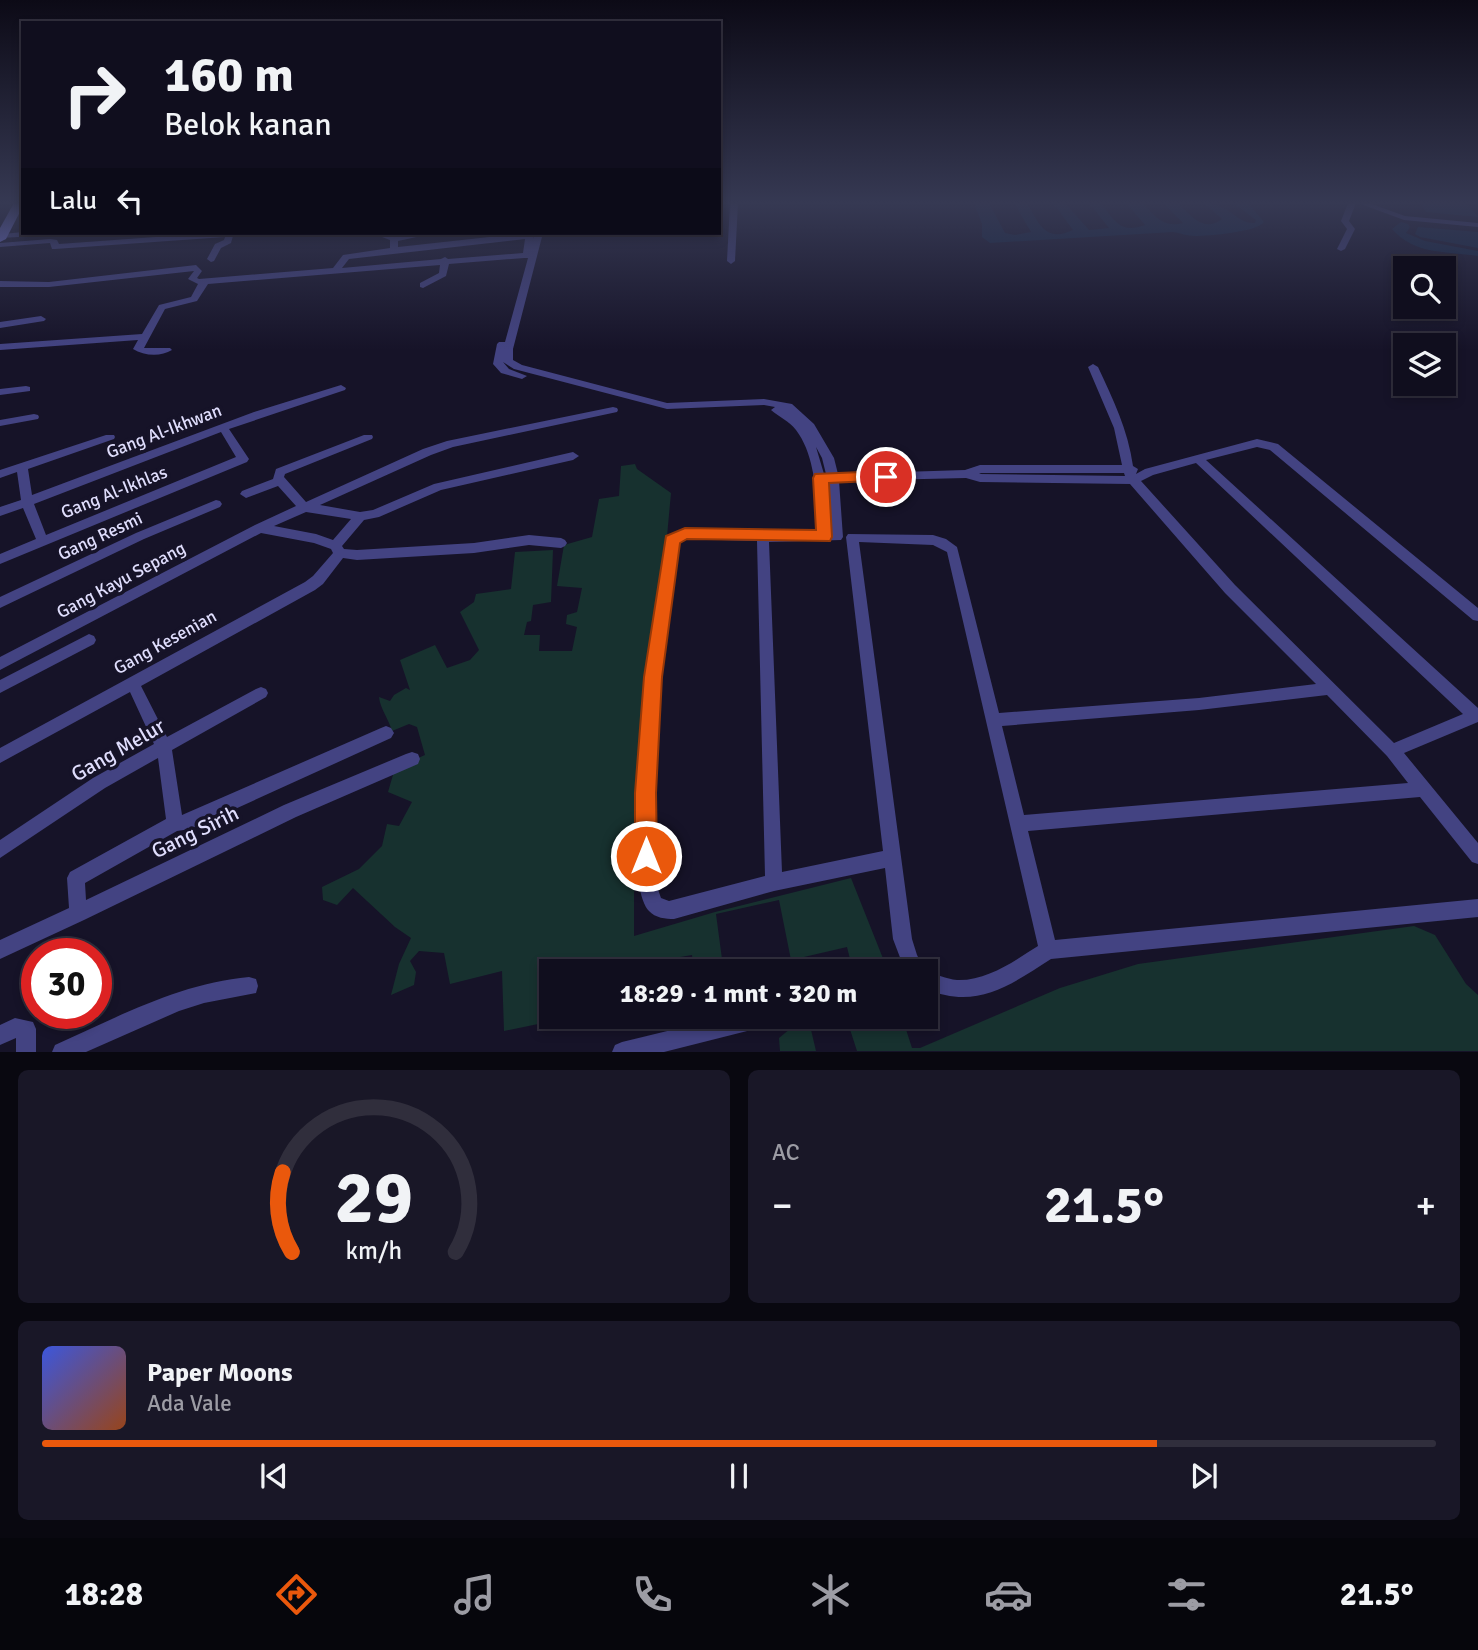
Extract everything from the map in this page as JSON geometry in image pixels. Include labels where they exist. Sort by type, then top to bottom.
[{"type":"street","points":[[211,259],[215,252]]},
{"type":"street","points":[[337,268],[346,257],[380,252]]},
{"type":"street","points":[[533,252],[520,301],[503,337],[498,359],[500,368],[660,409],[767,409],[793,415],[827,478],[910,959]]},
{"type":"street","points":[[731,252],[731,261]]},
{"type":"street","points":[[0,284],[53,284],[196,268],[198,271],[194,281],[205,281],[337,268],[527,255],[526,276]]},
{"type":"street","points":[[423,285],[443,274],[445,260]]},
{"type":"street","points":[[167,351],[138,351],[162,307],[194,299],[205,281]]},
{"type":"street","points":[[0,325],[41,319]]},
{"type":"street","points":[[0,347],[144,337]]},
{"type":"street","points":[[1093,367],[1126,451],[1129,474],[1230,589],[1327,689],[1392,751],[1476,848]]},
{"type":"street","name":"Gang Al-Ikhwan","points":[[0,512],[223,427],[341,388]]},
{"type":"street","points":[[0,392],[26,389]]},
{"type":"street","name":"Gang Kayu Sepang","points":[[0,664],[259,528],[426,452],[612,410]]},
{"type":"street","points":[[0,423],[34,417]]},
{"type":"street","name":"Gang Al-Ikhlas","points":[[0,559],[243,459],[223,427]]},
{"type":"street","points":[[0,474],[110,437]]},
{"type":"street","points":[[368,437],[280,472],[280,481],[303,507],[360,516],[374,514],[438,487],[573,456]]},
{"type":"street","points":[[827,478],[966,474],[980,478],[1102,480],[1149,472],[1257,443],[1274,447],[1478,616]]},
{"type":"street","points":[[1198,459],[1477,715],[1392,751]]},
{"type":"street","points":[[22,467],[27,502],[42,541]]},
{"type":"street","points":[[966,474],[980,469],[1096,468],[1129,474]]},
{"type":"street","points":[[1096,468],[1102,480]]},
{"type":"street","points":[[246,494],[280,481]]},
{"type":"street","name":"Gang Resmi","points":[[0,603],[140,536],[216,504]]},
{"type":"street","points":[[338,549],[360,516]]},
{"type":"street","points":[[259,528],[296,534],[357,555],[474,548],[529,540],[561,543]]},
{"type":"street","points":[[892,858],[774,882],[674,910],[664,910],[654,905],[648,893],[646,877],[646,793],[653,677],[672,540],[685,534],[933,540],[942,542],[953,550],[1048,950]]},
{"type":"street","points":[[763,537],[774,882]]},
{"type":"street","name":"Gang Kesenian","points":[[0,756],[310,586],[318,580],[338,549]]},
{"type":"street","points":[[0,687],[89,640]]},
{"type":"street","points":[[132,682],[164,748],[175,823]]},
{"type":"street","points":[[993,720],[1199,704],[1327,689]]},
{"type":"street","name":"Gang Melur","points":[[0,850],[99,783],[261,693]]},
{"type":"street","points":[[78,915],[76,878],[175,823],[185,823],[386,733]]},
{"type":"street","name":"Gang Sirih","points":[[0,950],[78,915],[289,811],[412,758]]},
{"type":"street","points":[[1018,824],[1424,789]]},
{"type":"street","points":[[938,986],[957,989],[990,985],[1048,950],[1478,908]]},
{"type":"street","points":[[62,1052],[203,992],[228,986],[249,986]]},
{"type":"street","points":[[0,1035],[15,1028],[26,1029],[26,1052]]},
{"type":"street","points":[[622,1052],[715,1029]]},
{"type":"green space","points":[[635,464],[637,469],[671,493],[634,894],[634,936],[715,912],[851,878],[883,959],[850,959],[847,947],[791,959],[779,900],[716,914],[722,959],[692,959],[692,955],[669,959],[539,959],[539,1024],[504,1031],[502,971],[450,984],[444,953],[419,951],[410,961],[416,972],[414,985],[391,995],[399,964],[411,938],[395,927],[353,888],[337,905],[323,900],[322,887],[359,869],[382,846],[387,824],[399,826],[412,802],[388,792],[395,768],[425,755],[417,727],[409,724],[392,731],[379,697],[390,701],[394,695],[406,688],[410,690],[400,660],[435,645],[447,668],[470,660],[479,650],[460,612],[474,602],[476,594],[511,589],[515,552],[553,550],[551,602],[533,605],[531,621],[527,622],[524,635],[540,635],[539,651],[572,651],[577,627],[566,624],[567,615],[577,612],[582,588],[557,586],[564,545],[592,537],[599,499],[619,496],[621,466]]},
{"type":"green space","points":[[1414,926],[1435,935],[1466,984],[1478,995],[1478,1051],[857,1051],[850,1029],[906,1029],[912,1048],[920,1048],[1060,988],[1138,964]]},
{"type":"green space","points":[[790,1029],[811,1029],[816,1051],[780,1051],[779,1038]]},
{"type":"water","points":[[1447,252],[1478,252],[1478,256]]},
{"type":"route","points":[[646,856],[646,793],[653,677],[672,540],[685,534],[824,537],[821,478],[886,477]]}]
